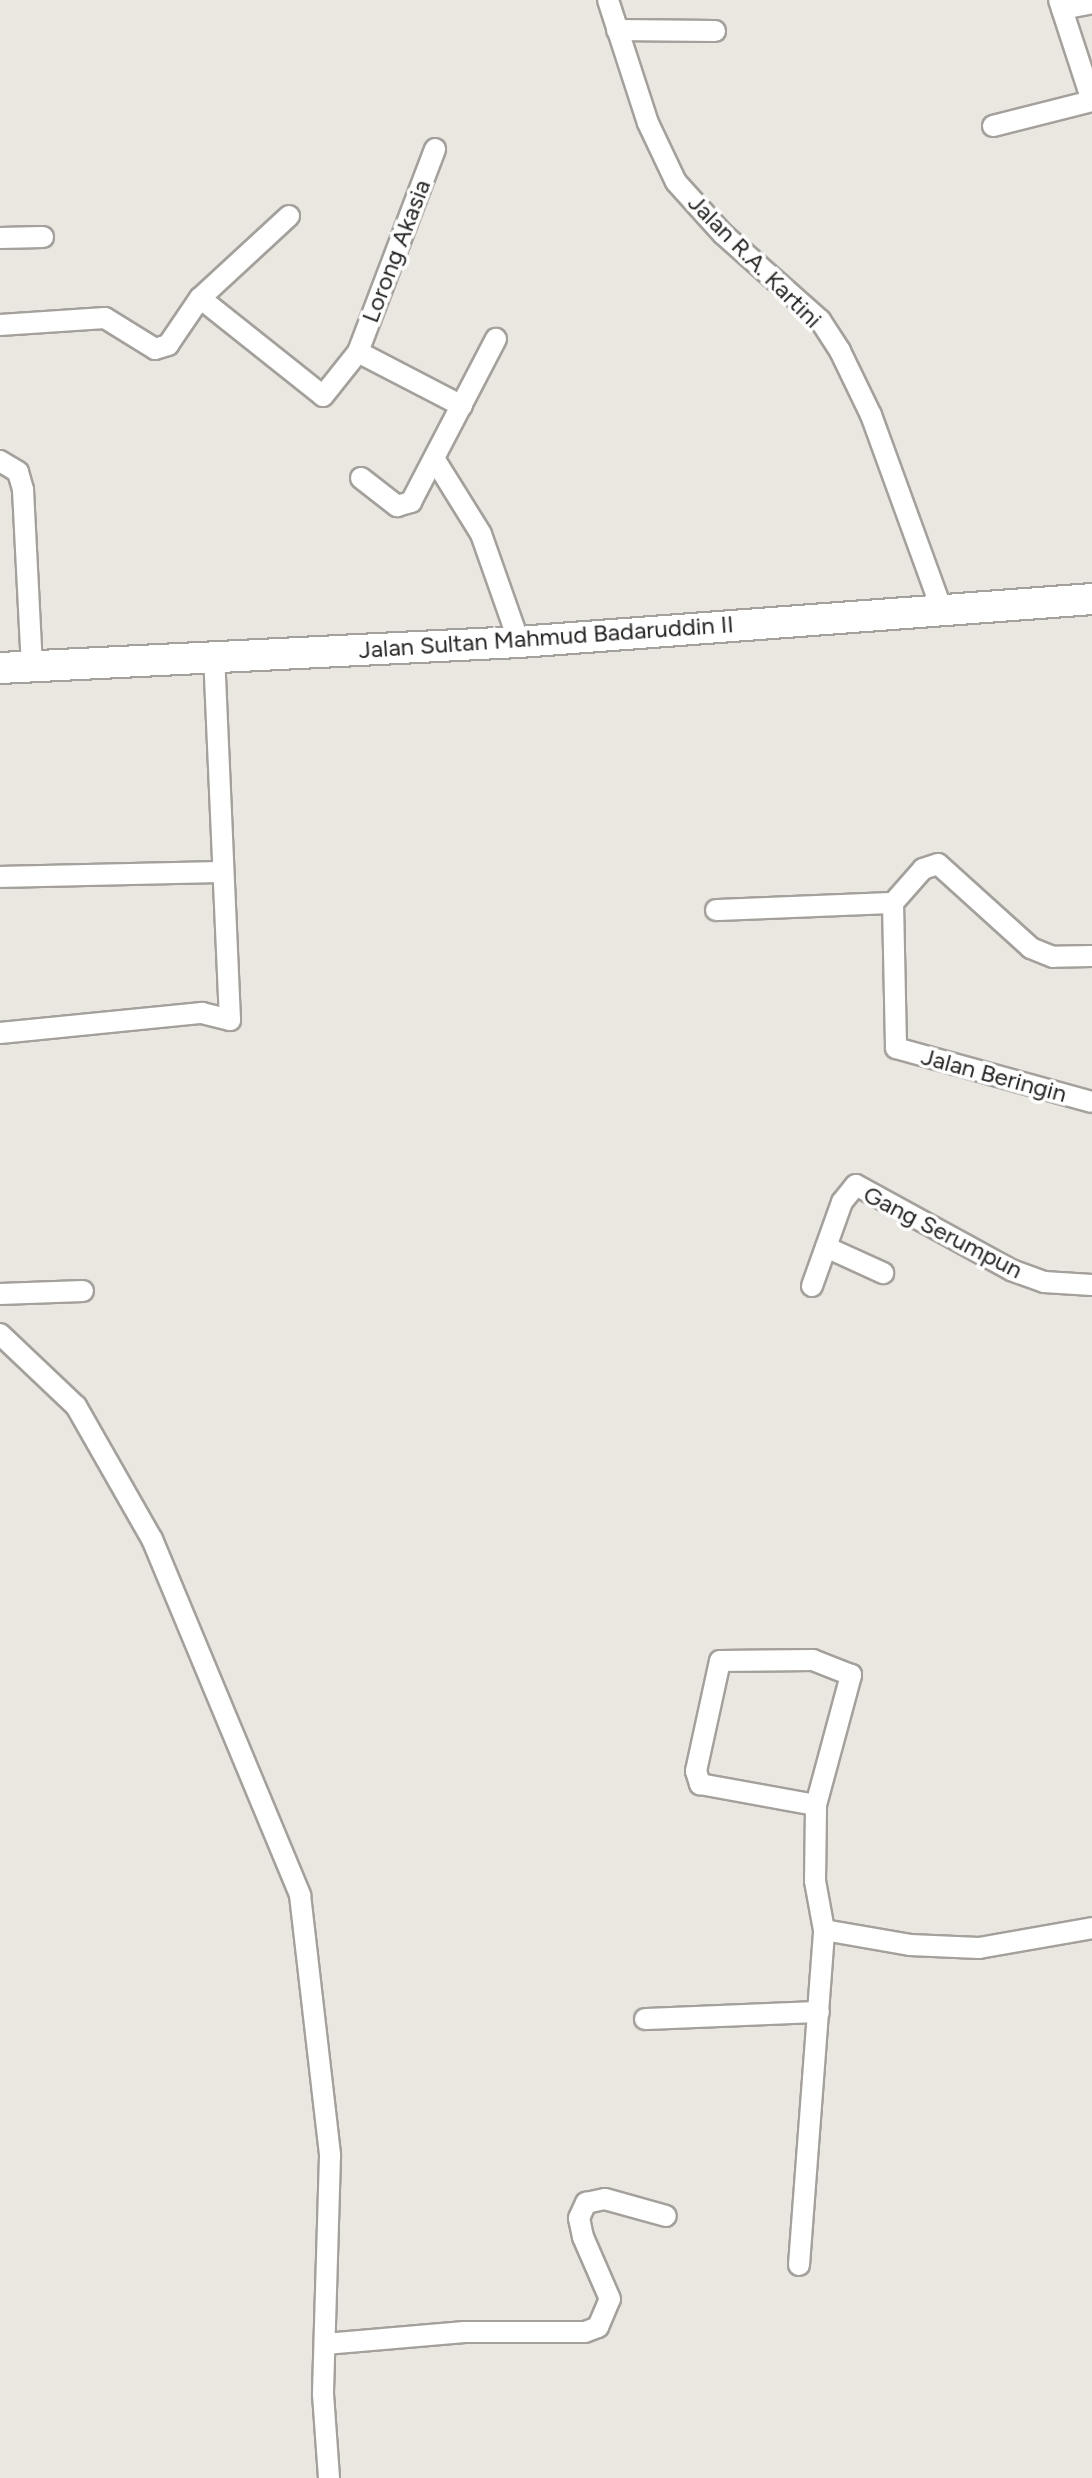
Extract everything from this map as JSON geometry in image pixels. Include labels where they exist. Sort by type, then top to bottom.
[{"type":"highway","name":"Jalan Sultan Mahmud Badaruddin II","points":[[0,668],[519,642],[1092,599]]},
{"type":"street","name":"Jalan R.A. Kartini","points":[[608,0],[648,123],[676,182],[723,234],[810,310],[840,351],[871,415],[942,610]]},
{"type":"street","points":[[993,126],[1092,101],[1060,4],[1092,3]]},
{"type":"street","points":[[617,30],[715,31]]},
{"type":"street","name":"Lorong Akasia","points":[[200,298],[314,393],[330,394],[358,352],[435,149]]},
{"type":"street","points":[[0,325],[105,318],[155,349],[168,345],[200,298],[289,216]]},
{"type":"street","points":[[0,238],[43,237]]},
{"type":"street","points":[[361,478],[405,507],[435,460],[496,339]]},
{"type":"street","name":"Lorong Akasia","points":[[358,352],[462,406]]},
{"type":"street","points":[[435,460],[481,534],[519,642]]},
{"type":"street","points":[[0,461],[18,472],[23,490],[32,666]]},
{"type":"street","points":[[0,1033],[202,1013],[230,1020],[221,872],[214,658]]},
{"type":"street","points":[[716,910],[893,903],[923,869],[938,864],[1031,948],[1063,958],[1092,956]]},
{"type":"street","points":[[0,877],[221,872]]},
{"type":"street","name":"Jalan Beringin","points":[[893,903],[896,1048],[1092,1102]]},
{"type":"street","name":"Gang Serumpun","points":[[812,1286],[842,1202],[856,1185],[947,1230],[1011,1270],[1044,1282],[1092,1285]]},
{"type":"street","points":[[826,1247],[883,1273]]},
{"type":"street","points":[[0,1294],[83,1291]]},
{"type":"street","points":[[0,1334],[76,1406],[152,1539],[297,1882],[328,2105],[325,2344],[329,2478]]},
{"type":"street","points":[[799,2265],[824,1930],[815,1881],[816,1805],[851,1675],[813,1660],[720,1661],[696,1771],[700,1784],[816,1805]]},
{"type":"street","points":[[824,1930],[910,1945],[979,1948],[1092,1928]]},
{"type":"street","points":[[645,2019],[819,2012]]},
{"type":"street","points":[[325,2344],[464,2332],[585,2332],[598,2327],[610,2299],[583,2237],[579,2218],[586,2203],[605,2199],[666,2216]]}]
